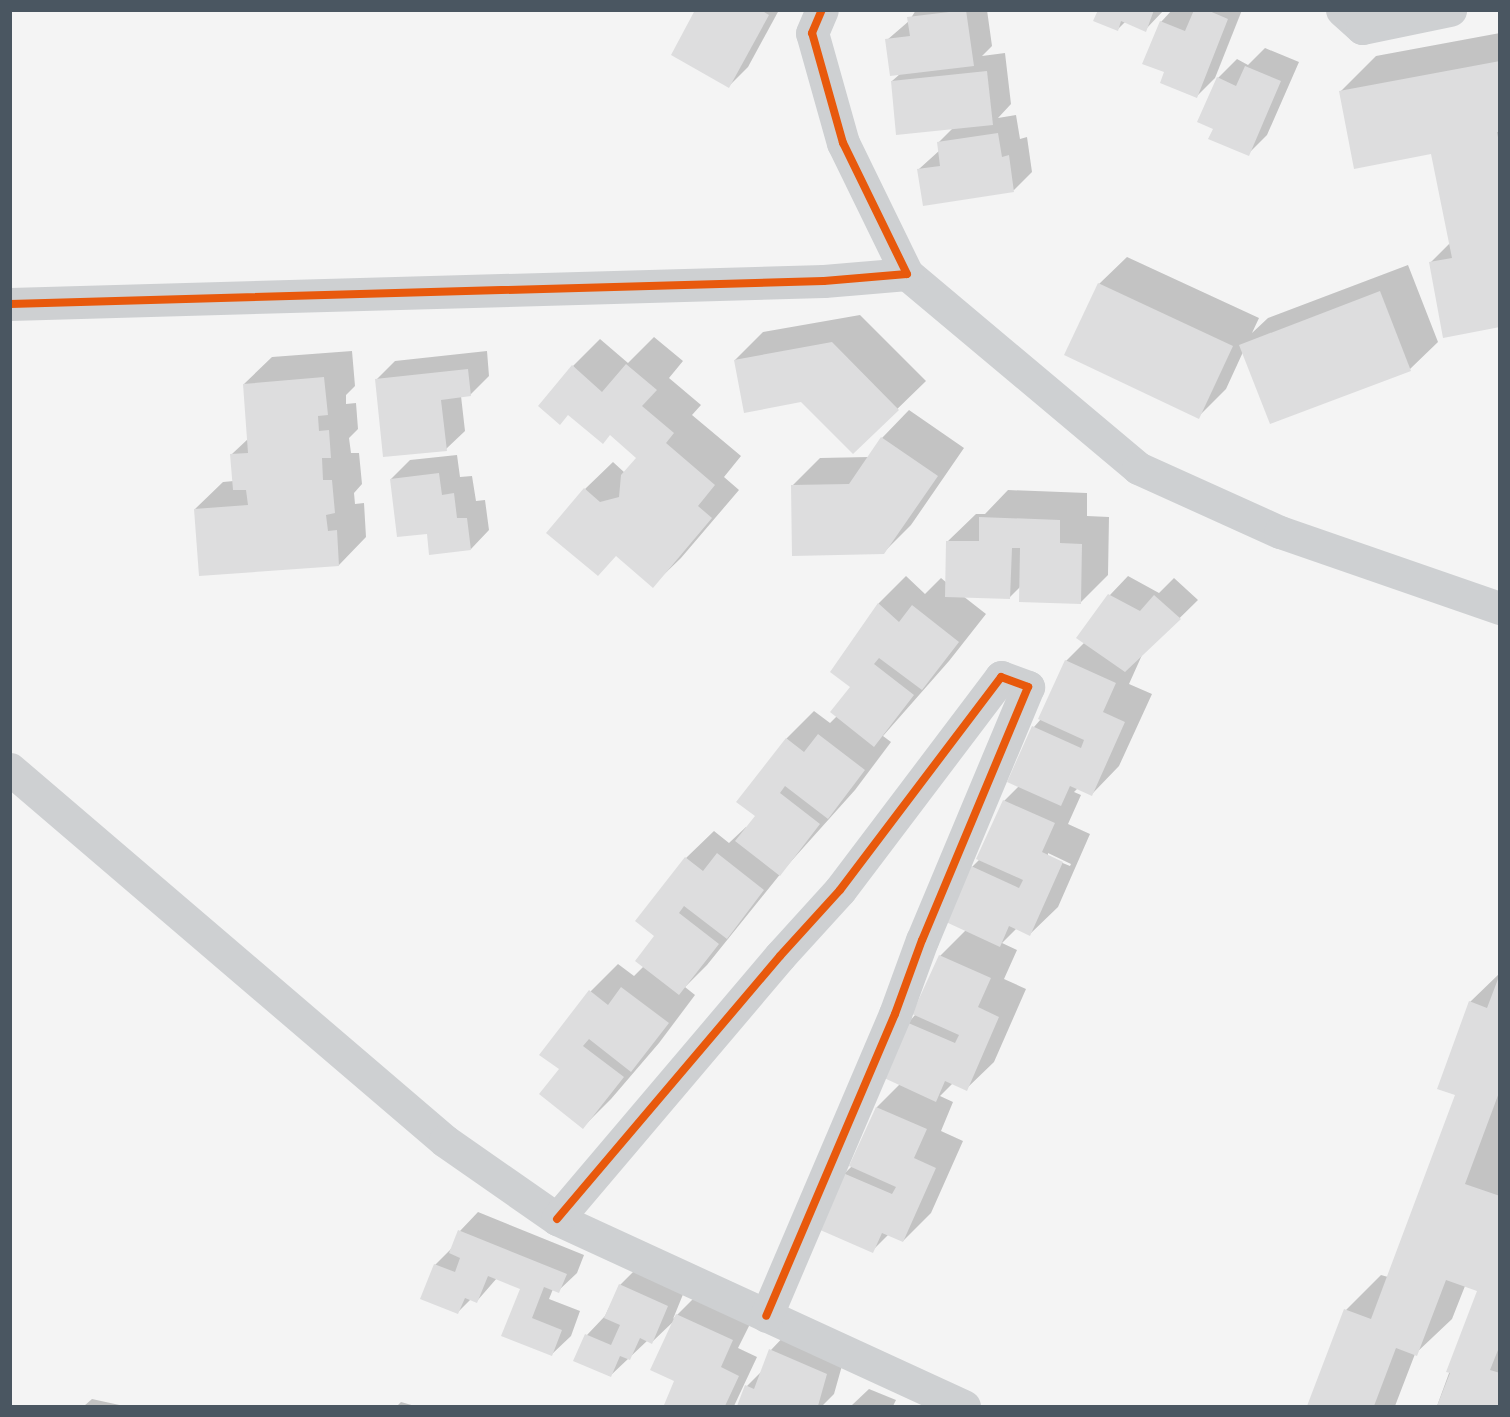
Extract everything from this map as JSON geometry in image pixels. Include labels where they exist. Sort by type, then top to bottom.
[{"type":"street","points":[[822,10],[812,33],[843,143],[907,274],[1138,468],[1281,532],[1500,608]]},
{"type":"street","points":[[1342,10],[1362,28],[1450,10]]},
{"type":"street","points":[[10,304],[824,281],[907,274]]},
{"type":"street","points":[[557,1219],[780,956],[840,890],[1002,676],[1028,687],[922,940],[895,1014],[766,1316]]},
{"type":"street","points":[[10,769],[445,1141],[557,1219],[964,1407]]},
{"type":"building","points":[[695,10],[761,10],[769,15],[729,88],[671,55]]},
{"type":"building","points":[[966,10],[974,66],[890,76],[885,39],[910,36],[907,17]]},
{"type":"building","points":[[1098,10],[1154,10],[1146,32],[1121,21],[1118,31],[1093,21]]},
{"type":"building","points":[[1194,10],[1207,10],[1228,19],[1197,98],[1160,83],[1164,72],[1142,64],[1160,21],[1185,31]]},
{"type":"building","points":[[1500,61],[1500,132],[1497,132],[1500,148],[1500,327],[1443,338],[1429,262],[1452,258],[1431,154],[1354,169],[1339,91]]},
{"type":"building","points":[[1245,66],[1281,81],[1249,156],[1208,139],[1213,129],[1197,122],[1217,77],[1236,86]]},
{"type":"building","points":[[987,71],[993,125],[896,135],[891,81]]},
{"type":"building","points":[[998,133],[1002,157],[1009,155],[1014,192],[923,206],[917,169],[940,166],[937,142]]},
{"type":"building","points":[[1098,283],[1233,346],[1199,419],[1064,355]]},
{"type":"building","points":[[1380,291],[1411,371],[1270,424],[1239,345]]},
{"type":"building","points":[[832,342],[899,410],[853,454],[801,402],[744,413],[734,360]]},
{"type":"building","points":[[626,364],[657,390],[642,406],[674,433],[666,443],[715,485],[698,506],[712,518],[653,588],[616,556],[598,576],[546,533],[584,488],[600,502],[619,497],[621,475],[636,458],[610,435],[603,444],[568,415],[560,425],[538,406],[572,365],[602,392]]},
{"type":"building","points":[[468,369],[471,396],[441,400],[447,451],[383,457],[375,379]]},
{"type":"building","points":[[324,377],[328,415],[318,416],[319,431],[329,430],[331,458],[322,458],[323,480],[332,480],[335,513],[326,515],[328,531],[337,530],[339,566],[199,576],[194,509],[248,505],[246,490],[233,490],[230,454],[248,453],[243,384]]},
{"type":"building","points":[[881,437],[938,476],[884,554],[792,556],[791,485],[849,484]]},
{"type":"building","points":[[439,473],[442,495],[454,493],[457,518],[467,518],[471,550],[429,555],[427,534],[397,537],[390,479]]},
{"type":"building","points":[[979,517],[1060,520],[1060,543],[1082,544],[1081,604],[1019,602],[1020,548],[1012,548],[1010,599],[945,597],[946,541],[979,541]]},
{"type":"building","points":[[1108,594],[1140,611],[1154,595],[1181,619],[1125,672],[1076,638]]},
{"type":"building","points":[[878,603],[899,622],[912,605],[959,642],[922,690],[879,658],[874,664],[914,695],[874,747],[830,712],[850,687],[830,672]]},
{"type":"building","points":[[1065,660],[1116,683],[1103,712],[1125,722],[1092,796],[1070,786],[1061,806],[1007,782],[1032,726],[1081,748],[1084,740],[1038,719]]},
{"type":"building","points":[[818,734],[865,770],[828,819],[785,786],[780,793],[820,824],[780,876],[735,841],[755,816],[736,802],[786,738],[804,752]]},
{"type":"building","points":[[1003,800],[1055,823],[1042,852],[1063,862],[1030,936],[1009,926],[1000,947],[946,922],[971,866],[1019,888],[1023,880],[976,859]]},
{"type":"building","points":[[717,853],[764,890],[727,939],[684,906],[679,913],[719,944],[679,995],[635,961],[654,936],[635,921],[685,857],[703,871]]},
{"type":"building","points":[[939,955],[991,978],[978,1007],[999,1017],[967,1091],[945,1081],[936,1102],[882,1077],[906,1022],[955,1043],[959,1035],[912,1014]]},
{"type":"building","points":[[1498,979],[1500,1090],[1465,1184],[1500,1196],[1500,1345],[1490,1370],[1500,1373],[1500,1406],[1437,1406],[1450,1373],[1446,1372],[1477,1291],[1446,1280],[1417,1356],[1396,1348],[1374,1406],[1307,1406],[1344,1309],[1371,1319],[1455,1095],[1437,1089],[1469,1001],[1487,1008]]},
{"type":"building","points":[[621,987],[669,1023],[631,1072],[589,1039],[583,1046],[624,1077],[583,1129],[539,1094],[559,1069],[539,1055],[589,990],[608,1005]]},
{"type":"building","points":[[876,1107],[927,1129],[914,1158],[936,1168],[903,1242],[882,1233],[873,1253],[818,1229],[843,1173],[892,1194],[896,1187],[849,1166]]},
{"type":"building","points":[[458,1230],[567,1274],[559,1293],[544,1287],[532,1318],[562,1330],[552,1356],[501,1336],[520,1289],[488,1276],[477,1303],[465,1298],[458,1314],[420,1299],[434,1264],[455,1272],[460,1258],[449,1253]]},
{"type":"building","points":[[619,1284],[668,1306],[652,1344],[640,1338],[630,1360],[620,1356],[611,1377],[573,1361],[585,1334],[611,1345],[620,1325],[604,1318]]},
{"type":"building","points":[[676,1314],[733,1340],[721,1367],[739,1376],[725,1406],[664,1405],[674,1381],[650,1370]]},
{"type":"building","points":[[769,1349],[827,1374],[818,1406],[737,1406],[745,1385],[754,1389]]},
{"type":"cycle path","points":[[10,304],[824,281],[907,274],[843,143],[812,33],[822,10]]},
{"type":"cycle path","points":[[557,1219],[780,956],[840,890],[1001,677],[1028,687],[922,940],[895,1014],[766,1316]]}]
